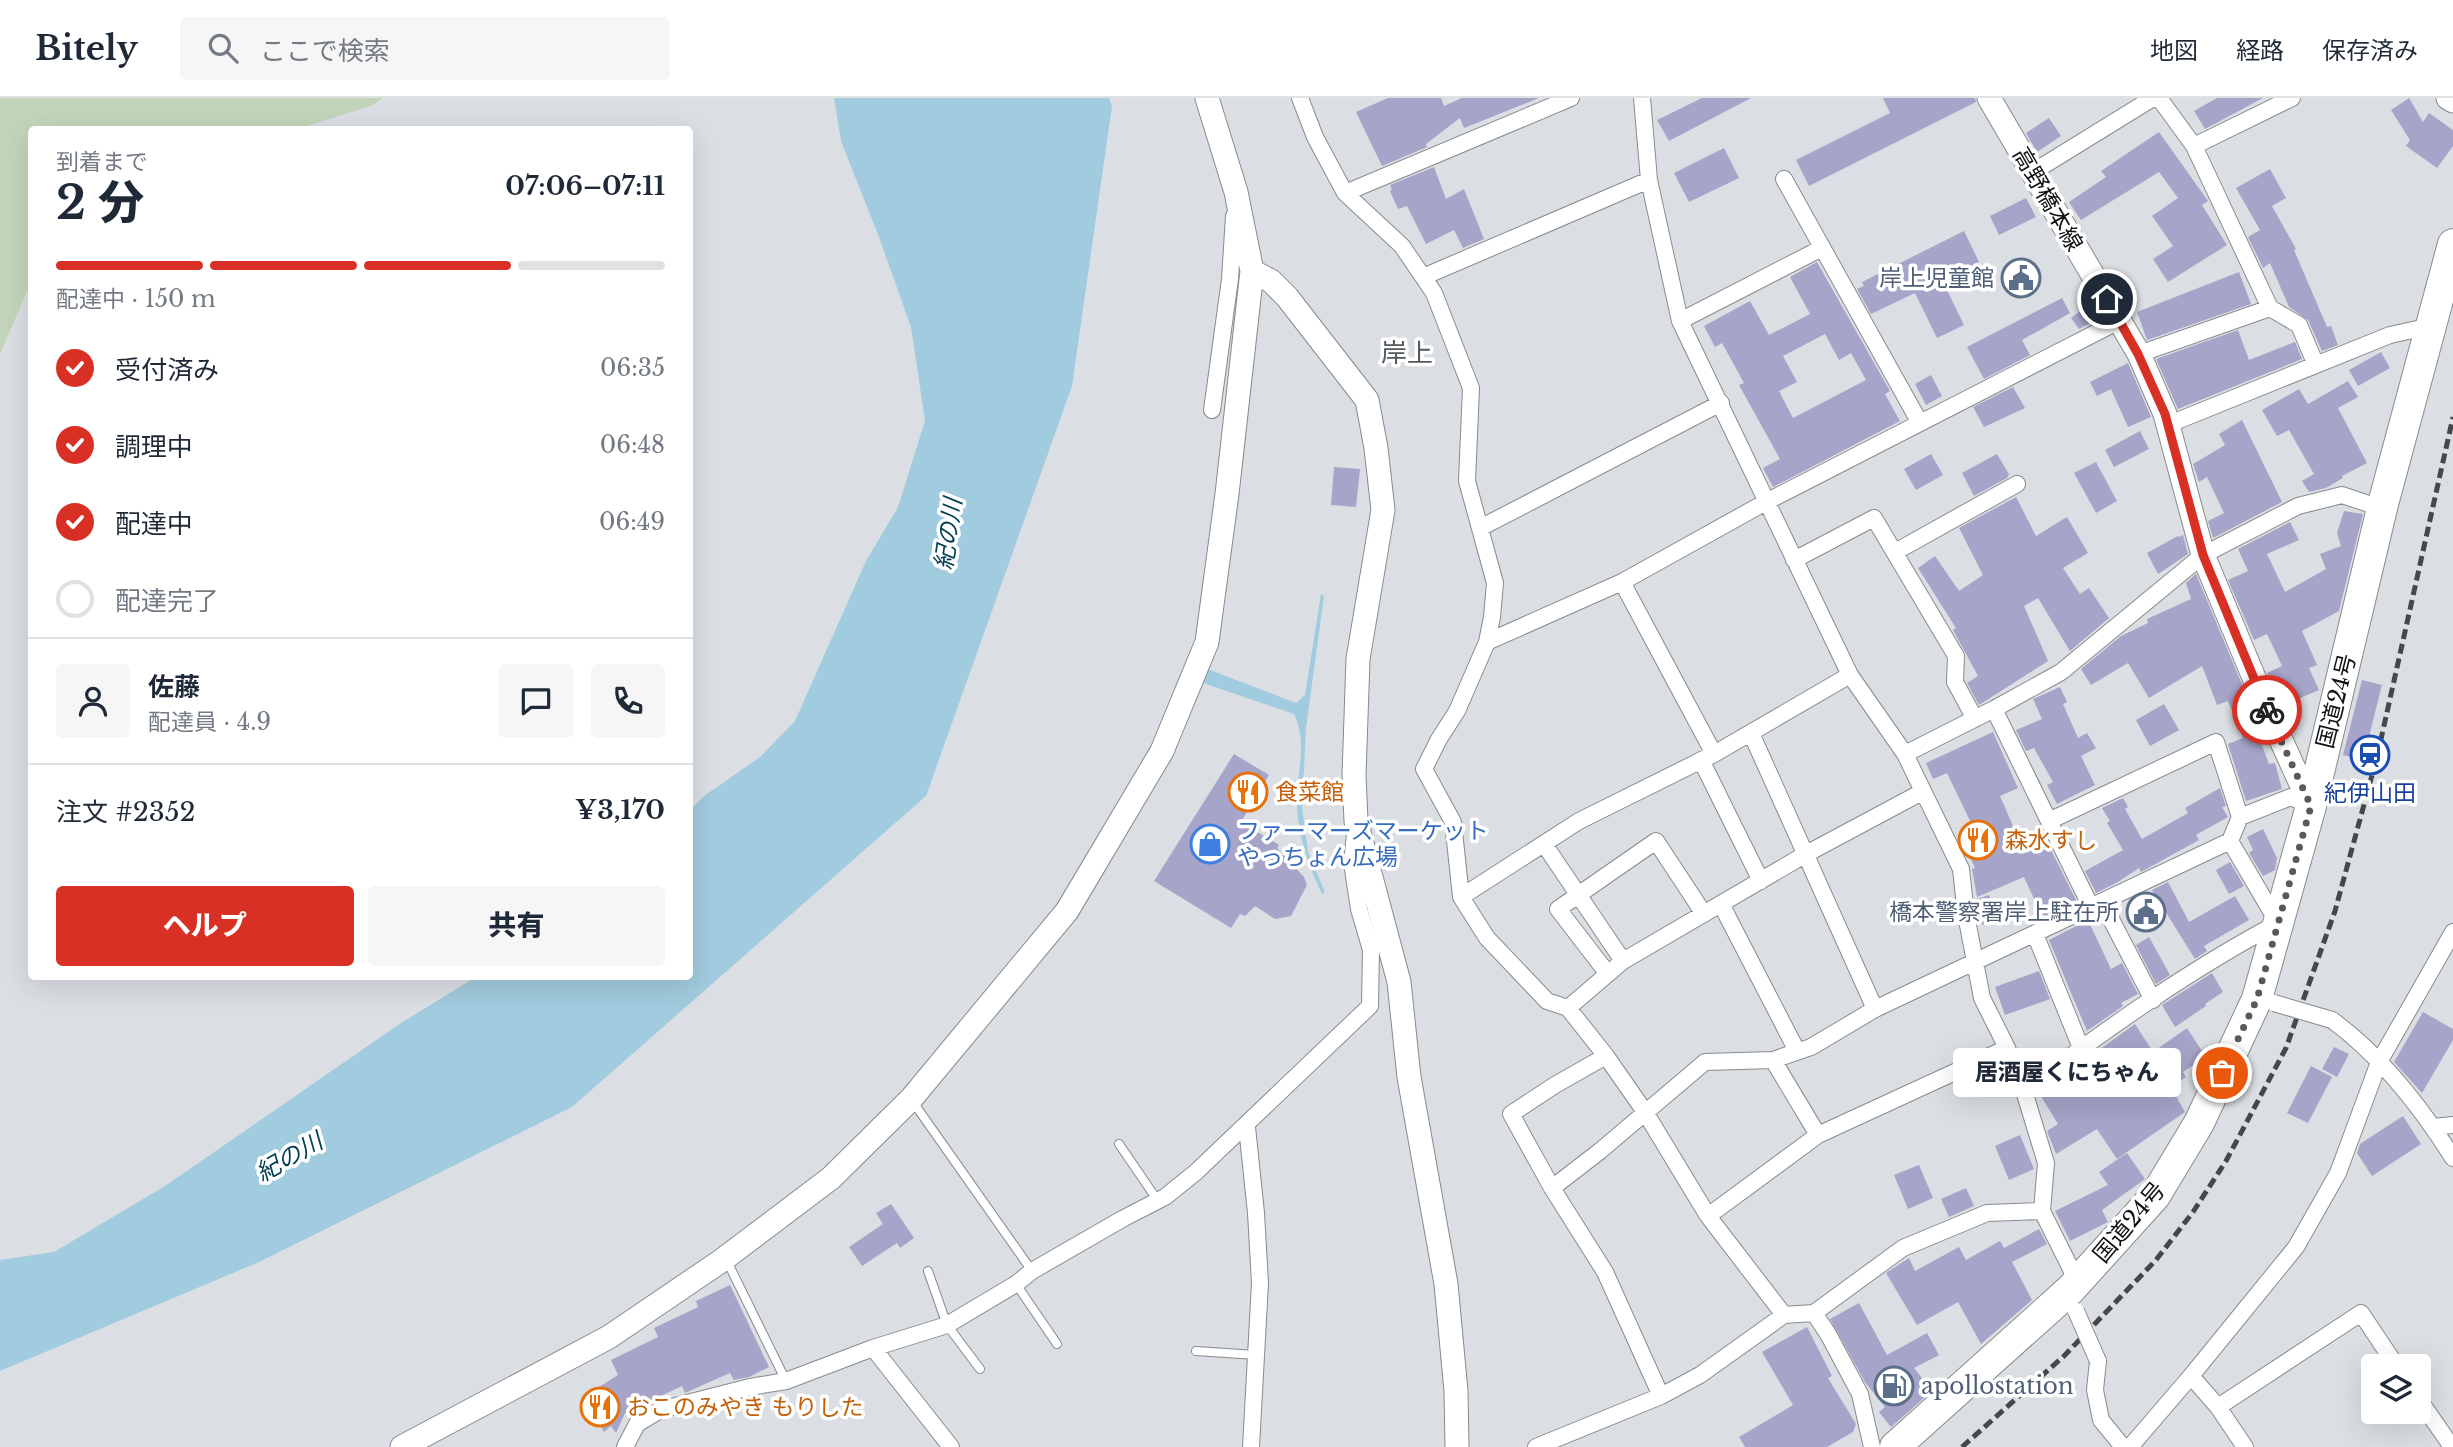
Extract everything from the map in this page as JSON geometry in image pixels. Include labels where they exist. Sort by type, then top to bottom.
[{"type":"highway","name":"国道24号","points":[[1895,1447],[2073,1300],[2155,1196],[2199,1123],[2265,1001],[2278,923],[2311,806],[2384,504],[2453,244]]},
{"type":"street","points":[[402,1447],[609,1338],[726,1257],[831,1178],[911,1099],[1067,911],[1162,751],[1207,642],[1252,271],[1236,192],[1207,98]]},
{"type":"street","points":[[1300,98],[1315,137],[1345,193],[1402,246],[1434,293],[1471,388],[1467,481],[1494,583],[1487,642],[1457,711],[1424,769],[1453,822],[1461,897],[1487,937],[1547,1001],[1568,1008],[1606,1056],[1645,1112],[1708,1216],[1784,1315]]},
{"type":"street","points":[[1345,193],[1571,98]]},
{"type":"street","points":[[1642,98],[1649,180],[1681,321],[1850,675],[1905,754],[1961,869],[1966,915],[1982,998],[2007,1048],[2024,1091],[2046,1163],[2042,1211],[2073,1273],[2073,1300],[2098,1361],[2095,1390],[2101,1420],[2123,1447]]},
{"type":"street","name":"高野橋本線","points":[[1989,98],[2138,354],[2167,425],[2203,555],[2311,806]]},
{"type":"street","points":[[2033,172],[2152,98]]},
{"type":"street","points":[[2159,98],[2194,146],[2270,308],[2299,325],[2316,365]]},
{"type":"street","points":[[2194,146],[2292,98]]},
{"type":"street","points":[[2448,98],[2453,101]]},
{"type":"street","points":[[1784,179],[1920,423]]},
{"type":"street","points":[[1423,277],[1649,180]]},
{"type":"street","points":[[1212,410],[1230,279],[1236,192]]},
{"type":"street","points":[[1681,321],[1822,248]]},
{"type":"street","points":[[625,1447],[637,1424],[660,1410],[750,1387],[786,1381],[873,1348],[947,1325],[1016,1284],[1032,1271],[1158,1200],[1196,1172],[1247,1127],[1331,1041],[1370,1006],[1371,950],[1359,909],[1352,863],[1356,821],[1354,775],[1358,659],[1383,510],[1367,400],[1287,297],[1270,281],[1252,271]]},
{"type":"street","points":[[2138,354],[2270,308]]},
{"type":"street","points":[[1487,642],[1622,582],[1766,502],[2119,321]]},
{"type":"street","points":[[2167,425],[2390,335],[2431,326]]},
{"type":"street","points":[[1480,528],[1720,403]]},
{"type":"street","points":[[1895,552],[2017,484]]},
{"type":"street","points":[[1905,754],[2061,672],[2203,555],[2298,506],[2342,495],[2372,505],[2384,504]]},
{"type":"street","points":[[1794,560],[1874,518],[1956,656],[1955,682],[1975,719]]},
{"type":"street","points":[[1622,582],[1708,757],[1761,881]]},
{"type":"street","points":[[1461,897],[1579,821],[1708,757],[1850,675]]},
{"type":"street","points":[[1994,709],[2049,821],[2152,1000]]},
{"type":"street","points":[[1751,733],[1875,1009]]},
{"type":"street","points":[[1552,1188],[1705,1062],[1773,1060],[1811,1047],[1875,1009],[2230,841],[2240,817],[2216,742],[2049,821]]},
{"type":"street","points":[[1568,1008],[1623,961],[1806,854],[1922,792]]},
{"type":"street","points":[[2240,817],[2291,797],[2311,806]]},
{"type":"street","points":[[1356,821],[1399,982],[1409,1077],[1446,1284],[1456,1391],[1457,1447]]},
{"type":"street","points":[[1608,974],[1558,909],[1656,841],[1703,914]]},
{"type":"street","points":[[2024,1091],[2152,1000],[2247,939],[2278,923],[2230,841]]},
{"type":"street","points":[[1544,844],[1623,961]]},
{"type":"street","points":[[1721,904],[1797,1051]]},
{"type":"street","points":[[2130,1447],[2192,1376],[2296,1247],[2338,1172],[2379,1062],[2453,932]]},
{"type":"street","points":[[2035,934],[2081,1048]]},
{"type":"street","points":[[2265,1001],[2332,1020],[2379,1062],[2434,1127],[2453,1158]]},
{"type":"street","points":[[1708,1216],[1818,1135],[2007,1048]]},
{"type":"street","points":[[1606,1056],[1511,1114],[1552,1188],[1605,1272],[1661,1396]]},
{"type":"street","points":[[1773,1060],[1818,1135]]},
{"type":"street","points":[[2434,1127],[2453,1125]]},
{"type":"street","points":[[1247,1127],[1260,1283],[1251,1447]]},
{"type":"street","points":[[1536,1447],[1661,1396],[1700,1375],[1784,1315],[1814,1313],[1903,1248],[1987,1213],[2042,1211]]},
{"type":"street","points":[[1814,1313],[1860,1394],[1872,1447]]},
{"type":"street","points":[[2218,1406],[2361,1313],[2389,1354]]},
{"type":"street","points":[[873,1348],[951,1447]]},
{"type":"street","points":[[2192,1376],[2218,1406],[2245,1447]]},
{"type":"street","points":[[2431,1417],[2452,1447]]},
{"type":"lane","points":[[911,1099],[1032,1271]]},
{"type":"lane","points":[[1119,1144],[1158,1200]]},
{"type":"lane","points":[[726,1257],[786,1381]]},
{"type":"lane","points":[[928,1272],[947,1325],[980,1369]]},
{"type":"lane","points":[[1016,1284],[1057,1344]]},
{"type":"lane","points":[[1196,1351],[1256,1354]]},
{"type":"green space","points":[[0,98],[383,98],[371,106],[307,126],[28,126],[28,289],[0,354]]},
{"type":"water","name":"紀の川","points":[[834,98],[1109,98],[1112,106],[1072,386],[926,796],[572,1107],[259,1262],[0,1371],[0,1260],[54,1252],[165,1186],[401,1023],[471,980],[693,980],[693,807],[704,796],[760,757],[795,721],[866,561],[898,507],[925,421],[911,327],[841,141]]},
{"type":"water","points":[[1321,594],[1324,596],[1306,728],[1302,807],[1308,852],[1325,892],[1322,894],[1308,860],[1299,825],[1297,800],[1301,746],[1294,714],[1200,682],[1205,668],[1296,703],[1305,695]]},
{"type":"building","points":[[1388,98],[1441,98],[1444,106],[1462,98],[1539,98],[1464,128],[1460,118],[1426,144],[1427,147],[1382,166],[1356,112]]},
{"type":"building","points":[[1702,98],[1751,98],[1669,141],[1657,120]]},
{"type":"building","points":[[1883,98],[1975,98],[1976,102],[1809,186],[1796,160],[1890,113]]},
{"type":"building","points":[[2217,98],[2263,98],[2205,129],[2194,111]]},
{"type":"building","points":[[2409,98],[2423,122],[2429,113],[2453,130],[2453,146],[2437,168],[2406,146],[2410,140],[2391,110]]},
{"type":"building","points":[[2049,118],[2061,136],[2037,152],[2026,133]]},
{"type":"building","points":[[2159,132],[2208,201],[2202,205],[2227,245],[2168,282],[2153,259],[2173,246],[2152,216],[2178,198],[2159,172],[2081,220],[2069,202],[2106,177],[2101,171]]},
{"type":"building","points":[[1724,148],[1739,178],[1689,202],[1674,173]]},
{"type":"building","points":[[1434,167],[1446,199],[1464,189],[1484,239],[1463,248],[1454,230],[1426,244],[1407,206],[1398,209],[1390,185]]},
{"type":"building","points":[[2270,169],[2286,198],[2272,206],[2296,249],[2294,250],[2327,327],[2331,326],[2338,345],[2322,351],[2308,320],[2289,307],[2270,263],[2263,268],[2248,237],[2260,230],[2236,188]]},
{"type":"building","points":[[2026,198],[2036,217],[1999,235],[1990,216]]},
{"type":"building","points":[[1964,231],[1979,262],[1942,280],[1964,325],[1937,338],[1915,293],[1871,314],[1857,289],[1864,286],[1862,282]]},
{"type":"building","points":[[1817,262],[1890,391],[1885,394],[1900,421],[1773,487],[1763,468],[1780,459],[1739,385],[1744,383],[1722,343],[1715,347],[1704,326],[1750,301],[1769,335],[1810,314],[1790,277]],"holes":[[[1825,334],[1839,360],[1851,353],[1866,380],[1793,418],[1779,391],[1797,382],[1783,356]]]},
{"type":"building","points":[[2239,272],[2251,304],[2147,340],[2137,312]]},
{"type":"building","points":[[2062,298],[2070,313],[2022,340],[2030,355],[1984,379],[1967,347]]},
{"type":"building","points":[[2093,302],[2101,317],[2079,329],[2071,318]]},
{"type":"building","points":[[2238,330],[2249,360],[2295,342],[2302,359],[2178,409],[2156,359]]},
{"type":"building","points":[[2381,352],[2390,368],[2358,386],[2349,370]]},
{"type":"building","points":[[2128,363],[2151,417],[2128,427],[2111,389],[2097,396],[2090,382]]},
{"type":"building","points":[[1931,375],[1942,396],[1926,405],[1915,384]]},
{"type":"building","points":[[2348,381],[2358,397],[2338,408],[2367,463],[2326,488],[2309,492],[2302,481],[2314,474],[2289,430],[2277,436],[2262,410],[2299,389],[2308,404]]},
{"type":"building","points":[[2013,387],[2025,408],[1984,427],[1973,407]]},
{"type":"building","points":[[2242,420],[2282,502],[2213,538],[2208,521],[2224,513],[2207,477],[2199,482],[2193,464],[2225,445],[2219,434]]},
{"type":"building","points":[[2140,431],[2149,449],[2114,467],[2105,450]]},
{"type":"building","points":[[1931,454],[1943,475],[1916,490],[1904,469]]},
{"type":"building","points":[[1997,454],[2009,474],[2007,478],[1974,496],[1962,473]]},
{"type":"building","points":[[2096,462],[2117,501],[2096,513],[2074,473]]},
{"type":"building","points":[[1334,467],[1360,469],[1356,507],[1331,505]]},
{"type":"building","points":[[2016,497],[2036,536],[2067,517],[2088,553],[2063,568],[2080,594],[2089,588],[2109,618],[2070,651],[2038,598],[2024,606],[2048,661],[1979,705],[1967,683],[1978,676],[1953,630],[1956,628],[1918,568],[1935,556],[1959,591],[1983,575],[1959,528]]},
{"type":"building","points":[[2344,511],[2363,514],[2339,611],[2302,631],[2317,665],[2309,668],[2319,690],[2281,706],[2267,673],[2282,666],[2267,634],[2254,640],[2228,580],[2248,571],[2238,549],[2290,522],[2299,540],[2267,554],[2285,592],[2326,569],[2320,554],[2341,546],[2337,533]]},
{"type":"building","points":[[2183,535],[2188,554],[2158,574],[2147,553]]},
{"type":"building","points":[[2196,574],[2256,718],[2252,719],[2269,764],[2275,763],[2282,789],[2246,801],[2228,744],[2243,738],[2228,701],[2217,705],[2202,666],[2149,698],[2128,663],[2091,685],[2081,669],[2121,636],[2148,623],[2147,619],[2191,599],[2186,583]]},
{"type":"building","points":[[2362,680],[2382,685],[2363,760],[2343,755]]},
{"type":"building","points":[[2060,687],[2067,702],[2063,704],[2078,738],[2087,733],[2096,748],[2081,756],[2095,785],[2057,804],[2047,785],[2053,782],[2034,748],[2026,751],[2016,730],[2042,719],[2033,699]]},
{"type":"building","points":[[2164,704],[2179,730],[2150,746],[2136,720]]},
{"type":"building","points":[[1993,732],[2018,788],[2000,796],[2020,842],[2042,832],[2077,902],[2043,918],[2024,877],[1977,897],[1972,869],[1975,868],[1959,833],[1973,827],[1947,773],[1933,779],[1926,763]]},
{"type":"building","points":[[1234,754],[1269,775],[1241,822],[1279,845],[1277,848],[1304,877],[1307,885],[1291,916],[1275,919],[1255,906],[1245,916],[1240,914],[1231,928],[1154,881]]},
{"type":"building","points":[[2220,788],[2226,806],[2222,807],[2228,817],[2196,835],[2199,840],[2141,872],[2139,868],[2096,893],[2085,871],[2123,850],[2107,823],[2110,821],[2102,808],[2123,798],[2128,807],[2125,809],[2142,839],[2188,813],[2185,808]]},
{"type":"building","points":[[2263,829],[2277,858],[2275,870],[2263,876],[2249,853],[2253,850],[2247,837]]},
{"type":"building","points":[[2230,862],[2244,886],[2229,894],[2216,870]]},
{"type":"building","points":[[2168,882],[2189,922],[2235,896],[2249,920],[2204,946],[2207,951],[2195,959],[2152,890]]},
{"type":"building","points":[[1989,895],[1998,920],[1982,925],[1975,900]]},
{"type":"building","points":[[2088,920],[2111,969],[2122,963],[2138,994],[2121,1003],[2123,1006],[2087,1031],[2049,940]]},
{"type":"building","points":[[2149,937],[2170,975],[2156,984],[2136,945]]},
{"type":"building","points":[[2039,971],[2050,999],[2005,1015],[1995,987]]},
{"type":"building","points":[[2212,973],[2223,992],[2175,1027],[2162,1005]]},
{"type":"building","points":[[2423,1012],[2453,1029],[2453,1040],[2422,1093],[2394,1062]]},
{"type":"building","points":[[2135,1024],[2153,1052],[2187,1028],[2206,1057],[2183,1072],[2186,1077],[2171,1087],[2185,1112],[2117,1159],[2097,1129],[2056,1154],[2047,1131],[2058,1124],[2039,1093]]},
{"type":"building","points":[[2334,1047],[2349,1054],[2337,1077],[2322,1069]]},
{"type":"building","points":[[2311,1066],[2332,1077],[2308,1123],[2287,1113]]},
{"type":"building","points":[[2403,1116],[2421,1144],[2372,1176],[2357,1153],[2360,1144]]},
{"type":"building","points":[[2020,1135],[2034,1169],[2009,1180],[1995,1146]]},
{"type":"building","points":[[2127,1153],[2145,1179],[2102,1210],[2108,1222],[2070,1241],[2055,1211],[2108,1185],[2099,1172]]},
{"type":"building","points":[[1919,1165],[1933,1198],[1908,1209],[1894,1175]]},
{"type":"building","points":[[1966,1188],[1974,1206],[1949,1217],[1941,1199]]},
{"type":"building","points":[[891,1204],[914,1238],[900,1248],[897,1243],[862,1266],[849,1247],[883,1224],[876,1213]]},
{"type":"building","points":[[2039,1229],[2047,1244],[2012,1262],[2032,1300],[1981,1344],[1958,1302],[1917,1325],[1886,1273],[1909,1258],[1915,1271],[1959,1247],[1966,1260],[2000,1241],[2004,1248]]},
{"type":"building","points":[[730,1285],[769,1367],[749,1377],[734,1380],[730,1373],[685,1393],[682,1386],[625,1413],[616,1433],[611,1426],[604,1432],[585,1396],[618,1375],[611,1360],[658,1337],[654,1328],[698,1307],[696,1301]]},
{"type":"building","points":[[1859,1303],[1887,1355],[1927,1333],[1939,1355],[1914,1368],[1932,1391],[1891,1427],[1879,1412],[1885,1407],[1865,1382],[1830,1319]]},
{"type":"building","points":[[1807,1327],[1832,1376],[1828,1378],[1856,1424],[1853,1432],[1827,1447],[1745,1447],[1739,1437],[1793,1405],[1762,1352]]},
{"type":"railway","points":[[1962,1447],[2064,1356],[2156,1260],[2193,1212],[2226,1161],[2286,1048],[2335,911],[2377,757],[2453,417]]},
{"type":"way so far","points":[[2222,1073],[2257,999],[2311,806],[2267,710]]},
{"type":"place","name":"岸上児童館","points":[[2021,278]]},
{"type":"place","name":"紀伊山田","points":[[2370,755]]},
{"type":"place","name":"食菜館","points":[[1248,792]]},
{"type":"place","name":"森水すし","points":[[1978,840]]},
{"type":"place","name":"ファーマーズマーケット やっちょん広場","points":[[1210,844]]},
{"type":"place","name":"橋本警察署岸上駐在所","points":[[2146,912]]},
{"type":"place","name":"居酒屋くにちゃん","points":[[2222,1073]]},
{"type":"place","name":"apollostation","points":[[1894,1386]]},
{"type":"place","name":"おこのみやき もりした","points":[[600,1407]]},
{"type":"district","name":"岸上","points":[[1407,353]]},
{"type":"route","points":[[2107,299],[2138,354],[2165,414],[2203,555],[2267,710]]}]
